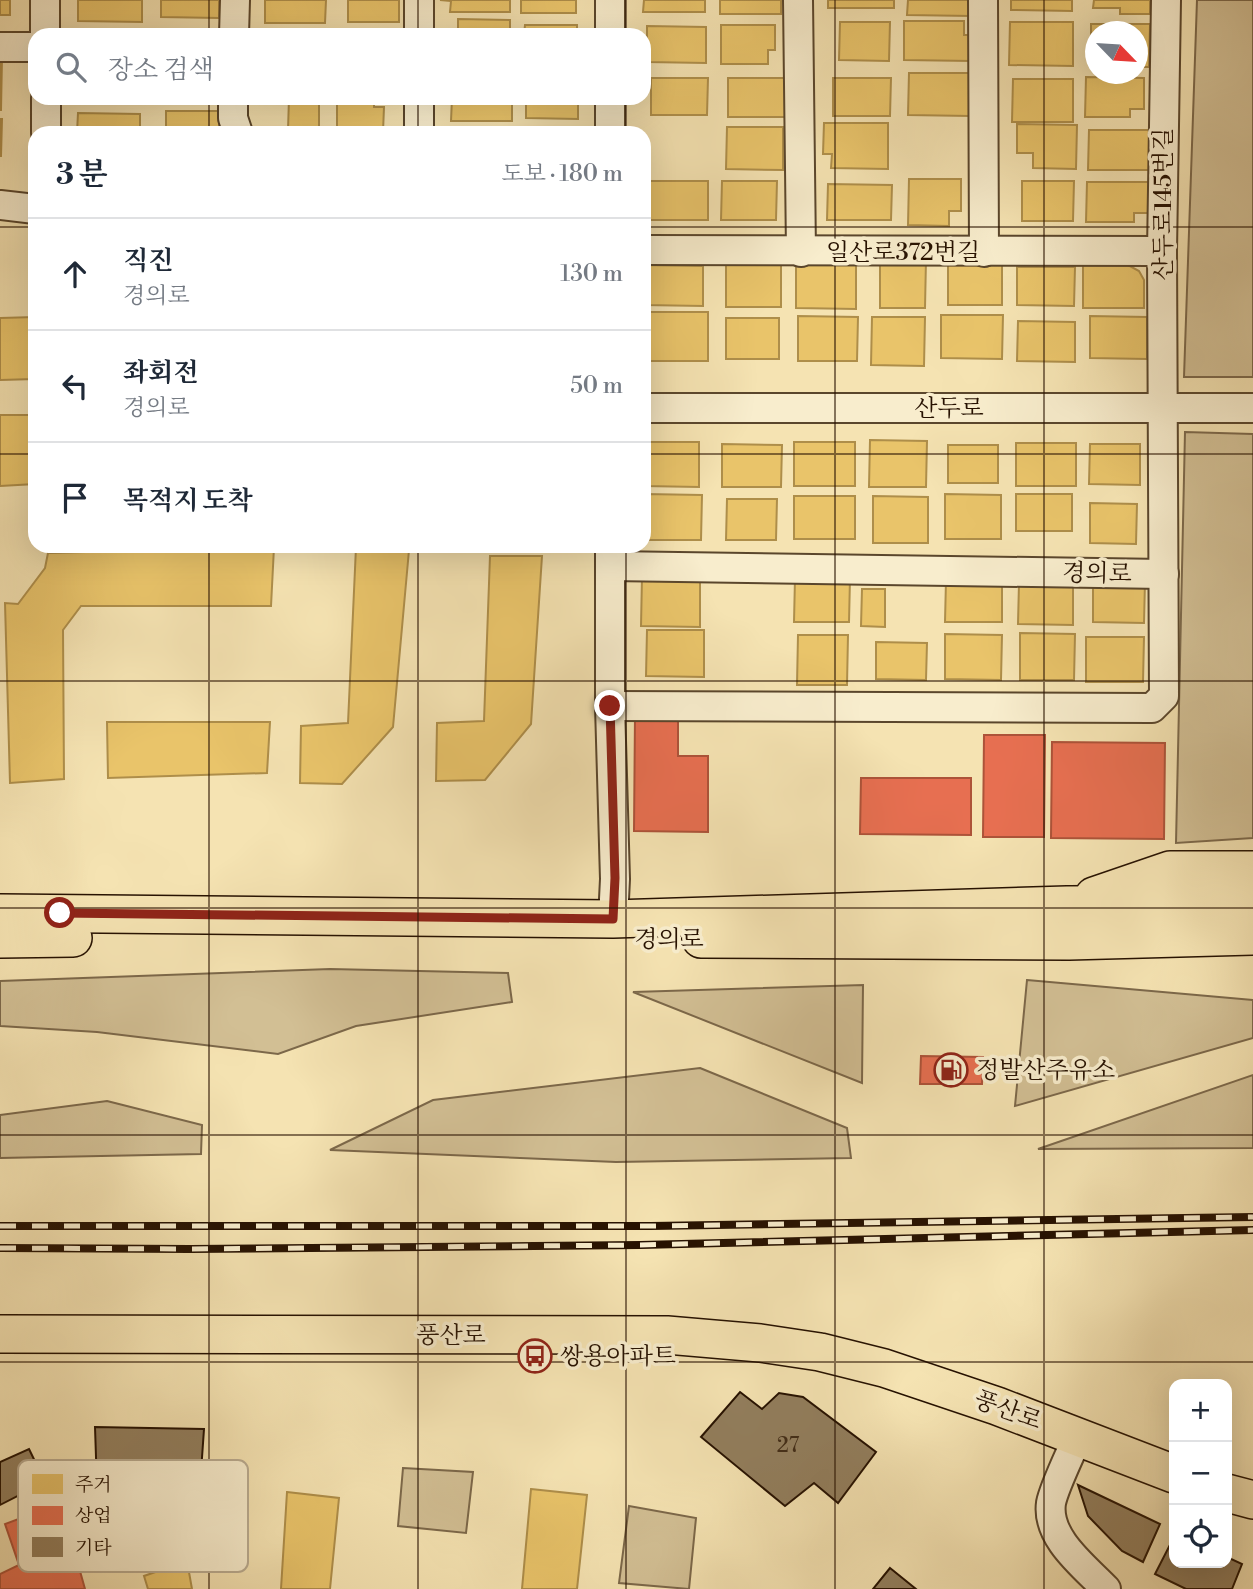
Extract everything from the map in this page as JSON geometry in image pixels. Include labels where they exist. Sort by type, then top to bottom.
[{"type":"main road","points":[[1067,905],[1170,870],[1253,870]]},
{"type":"main road","name":"경의로","points":[[0,913],[613,919],[1067,905],[1253,904]]},
{"type":"main road","name":"경의로","points":[[0,939],[1069,941],[1253,936]]},
{"type":"main road","points":[[1069,941],[1156,949],[1253,951]]},
{"type":"main road","name":"풍산로","points":[[0,1334],[667,1335],[718,1338],[820,1352],[938,1384],[1169,1472]]},
{"type":"main road","points":[[1232,1494],[1253,1500]]},
{"type":"street","points":[[45,0],[45,28]]},
{"type":"street","points":[[234,28],[235,0]]},
{"type":"street","points":[[419,0],[419,28]]},
{"type":"street","points":[[610,0],[610,28]]},
{"type":"street","points":[[798,0],[801,252]]},
{"type":"street","points":[[983,0],[984,252]]},
{"type":"street","name":"산두로145번길","points":[[610,706],[1152,708],[1164,696],[1162,251],[1166,0]]},
{"type":"street","points":[[0,47],[28,47]]},
{"type":"street","points":[[46,105],[46,126]]},
{"type":"street","points":[[233,105],[236,126]]},
{"type":"street","points":[[419,105],[419,126]]},
{"type":"street","points":[[610,105],[610,126]]},
{"type":"street","points":[[0,205],[28,208]]},
{"type":"street","name":"일산로372번길","points":[[651,250],[1162,251]]},
{"type":"street","name":"산두로","points":[[651,408],[1253,408]]},
{"type":"street","name":"경의로","points":[[613,919],[615,878],[610,706],[610,556],[1164,574]]},
{"type":"street","points":[[1078,1436],[1051,1503],[1053,1527],[1066,1546],[1106,1589]]},
{"type":"shaded area","points":[[1197,0],[1253,0],[1253,377],[1184,377]]},
{"type":"shaded area","points":[[1185,432],[1253,434],[1253,838],[1176,843]]},
{"type":"shaded area","points":[[330,969],[508,973],[512,1002],[356,1026],[278,1054],[97,1032],[0,1026],[0,981]]},
{"type":"shaded area","points":[[1027,980],[1253,1000],[1253,1038],[1015,1106]]},
{"type":"shaded area","points":[[863,985],[862,1083],[633,992]]},
{"type":"shaded area","points":[[700,1068],[847,1128],[851,1158],[616,1162],[330,1150],[433,1100]]},
{"type":"shaded area","points":[[1253,1075],[1253,1148],[1038,1149]]},
{"type":"shaded area","points":[[107,1101],[202,1125],[201,1154],[0,1158],[0,1115]]},
{"type":"shaded area","points":[[403,1468],[473,1472],[466,1533],[398,1526]]},
{"type":"shaded area","points":[[629,1506],[696,1518],[689,1589],[619,1583]]},
{"type":"building: 주거","points":[[0,0],[10,0],[10,15],[0,15]]},
{"type":"building: 주거","points":[[78,0],[142,0],[142,22],[78,21]]},
{"type":"building: 주거","points":[[161,0],[219,0],[219,18],[161,17]]},
{"type":"building: 주거","points":[[265,0],[326,0],[325,23],[265,23]]},
{"type":"building: 주거","points":[[348,0],[399,0],[399,22],[348,22]]},
{"type":"building: 주거","points":[[440,0],[510,0],[510,12],[450,12],[451,1]]},
{"type":"building: 주거","points":[[521,0],[576,0],[576,13],[521,13]]},
{"type":"building: 주거","points":[[644,0],[705,0],[705,12],[643,12]]},
{"type":"building: 주거","points":[[720,0],[781,0],[781,14],[720,14]]},
{"type":"building: 주거","points":[[828,0],[894,0],[894,8],[828,8]]},
{"type":"building: 주거","points":[[908,0],[971,0],[971,16],[907,15]]},
{"type":"building: 주거","points":[[1011,0],[1072,0],[1072,11],[1011,10]]},
{"type":"building: 주거","points":[[1094,0],[1150,0],[1150,14],[1120,14],[1120,8],[1093,8]]},
{"type":"building: 주거","points":[[458,19],[510,20],[510,28],[458,28]]},
{"type":"building: 주거","points":[[904,21],[964,21],[964,35],[971,35],[971,61],[904,60]]},
{"type":"building: 주거","points":[[840,22],[890,22],[889,61],[839,60]]},
{"type":"building: 주거","points":[[1010,22],[1073,22],[1073,66],[1009,65]]},
{"type":"building: 주거","points":[[1148,24],[1150,24],[1149,67]]},
{"type":"building: 주거","points":[[525,25],[577,25],[577,28],[525,28]]},
{"type":"building: 주거","points":[[721,25],[775,25],[775,50],[768,50],[768,64],[721,64]]},
{"type":"building: 주거","points":[[706,27],[706,63],[651,62],[651,28],[647,28]]},
{"type":"building: 주거","points":[[2,58],[1,110],[0,110]]},
{"type":"building: 주거","points":[[909,73],[970,73],[970,116],[908,115]]},
{"type":"building: 주거","points":[[651,78],[708,78],[707,115],[651,115]]},
{"type":"building: 주거","points":[[728,78],[786,78],[785,117],[728,117]]},
{"type":"building: 주거","points":[[833,78],[891,78],[890,116],[833,116]]},
{"type":"building: 주거","points":[[1013,79],[1073,79],[1073,122],[1012,122]]},
{"type":"building: 주거","points":[[1086,84],[1144,84],[1144,109],[1130,109],[1130,117],[1085,117]]},
{"type":"building: 주거","points":[[289,105],[319,105],[319,126],[288,126]]},
{"type":"building: 주거","points":[[337,105],[384,107],[383,126],[337,126]]},
{"type":"building: 주거","points":[[452,105],[512,105],[512,121],[451,121]]},
{"type":"building: 주거","points":[[526,105],[578,105],[578,119],[526,118]]},
{"type":"building: 주거","points":[[166,111],[219,111],[219,126],[166,126]]},
{"type":"building: 주거","points":[[78,113],[140,114],[140,126],[77,126]]},
{"type":"building: 주거","points":[[2,119],[1,156],[0,156]]},
{"type":"building: 주거","points":[[824,123],[888,123],[888,169],[831,168],[832,154],[823,154]]},
{"type":"building: 주거","points":[[1017,124],[1077,125],[1076,169],[1033,168],[1033,153],[1017,153]]},
{"type":"building: 주거","points":[[727,127],[783,127],[783,170],[726,169]]},
{"type":"building: 주거","points":[[1089,130],[1150,130],[1150,170],[1088,170]]},
{"type":"building: 주거","points":[[909,179],[961,179],[961,211],[949,211],[949,226],[908,225]]},
{"type":"building: 주거","points":[[651,181],[708,181],[708,220],[651,220]]},
{"type":"building: 주거","points":[[722,181],[777,181],[776,220],[721,220]]},
{"type":"building: 주거","points":[[1022,181],[1074,181],[1073,221],[1022,221]]},
{"type":"building: 주거","points":[[1087,182],[1149,182],[1149,213],[1134,213],[1134,222],[1086,222]]},
{"type":"building: 주거","points":[[828,184],[892,185],[891,220],[827,220]]},
{"type":"building: 주거","points":[[880,259],[926,259],[925,308],[880,308]]},
{"type":"building: 주거","points":[[948,262],[1002,263],[1002,305],[948,305]]},
{"type":"building: 주거","points":[[726,264],[781,264],[781,307],[726,307]]},
{"type":"building: 주거","points":[[796,264],[856,265],[856,309],[796,308]]},
{"type":"building: 주거","points":[[651,265],[703,266],[703,306],[651,305]]},
{"type":"building: 주거","points":[[1083,265],[1128,265],[1139,271],[1144,280],[1144,308],[1083,308]]},
{"type":"building: 주거","points":[[1017,267],[1075,267],[1074,306],[1017,305]]},
{"type":"building: 주거","points":[[651,312],[708,312],[708,361],[651,361]]},
{"type":"building: 주거","points":[[941,315],[1003,315],[1002,359],[941,358]]},
{"type":"building: 주거","points":[[798,316],[858,317],[857,361],[798,361]]},
{"type":"building: 주거","points":[[1090,316],[1147,317],[1147,359],[1090,358]]},
{"type":"building: 주거","points":[[28,317],[28,379],[0,380],[0,318]]},
{"type":"building: 주거","points":[[872,317],[925,317],[924,366],[871,365]]},
{"type":"building: 주거","points":[[726,318],[779,318],[779,359],[726,359]]},
{"type":"building: 주거","points":[[1018,321],[1075,322],[1075,362],[1017,361]]},
{"type":"building: 주거","points":[[0,415],[28,415],[28,484],[0,486]]},
{"type":"building: 주거","points":[[870,440],[927,441],[926,487],[869,487]]},
{"type":"building: 주거","points":[[651,442],[699,442],[699,487],[651,486]]},
{"type":"building: 주거","points":[[794,442],[855,442],[855,486],[794,486]]},
{"type":"building: 주거","points":[[1016,443],[1076,443],[1076,486],[1016,486]]},
{"type":"building: 주거","points":[[722,444],[782,445],[781,487],[722,487]]},
{"type":"building: 주거","points":[[1090,444],[1140,444],[1140,485],[1089,484]]},
{"type":"building: 주거","points":[[948,445],[998,445],[998,483],[948,483]]},
{"type":"building: 주거","points":[[651,494],[702,495],[701,540],[651,540]]},
{"type":"building: 주거","points":[[945,494],[1001,495],[1001,539],[945,539]]},
{"type":"building: 주거","points":[[1016,494],[1072,494],[1072,531],[1016,531]]},
{"type":"building: 주거","points":[[794,496],[855,496],[855,539],[794,539]]},
{"type":"building: 주거","points":[[873,496],[928,497],[928,543],[873,543]]},
{"type":"building: 주거","points":[[727,499],[777,499],[776,540],[726,540]]},
{"type":"building: 주거","points":[[1090,503],[1137,504],[1136,544],[1090,543]]},
{"type":"building: 주거","points":[[48,553],[274,553],[271,606],[81,606],[63,630],[64,779],[10,783],[5,603],[18,604],[45,568]]},
{"type":"building: 주거","points":[[356,553],[409,553],[393,727],[342,784],[300,783],[301,726],[348,723]]},
{"type":"building: 주거","points":[[490,556],[542,556],[531,724],[485,780],[436,781],[437,723],[484,721]]},
{"type":"building: 주거","points":[[642,577],[700,577],[700,627],[641,626]]},
{"type":"building: 주거","points":[[795,578],[850,578],[849,622],[794,622]]},
{"type":"building: 주거","points":[[946,580],[1002,581],[1002,622],[945,622]]},
{"type":"building: 주거","points":[[1093,581],[1145,581],[1144,623],[1093,622]]},
{"type":"building: 주거","points":[[1019,583],[1073,583],[1073,625],[1018,624]]},
{"type":"building: 주거","points":[[862,589],[885,589],[885,627],[861,626]]},
{"type":"building: 주거","points":[[647,630],[704,630],[704,677],[646,676]]},
{"type":"building: 주거","points":[[1020,633],[1075,634],[1074,680],[1020,680]]},
{"type":"building: 주거","points":[[945,634],[1002,635],[1001,680],[945,679]]},
{"type":"building: 주거","points":[[798,635],[848,635],[847,685],[797,685]]},
{"type":"building: 주거","points":[[1086,637],[1144,637],[1143,682],[1086,682]]},
{"type":"building: 주거","points":[[876,642],[927,643],[926,680],[876,679]]},
{"type":"building: 주거","points":[[107,722],[270,722],[267,773],[108,778]]},
{"type":"building: 주거","points":[[531,1489],[587,1495],[577,1589],[522,1589]]},
{"type":"building: 주거","points":[[287,1492],[339,1498],[330,1589],[281,1589]]},
{"type":"building: 주거","points":[[155,1572],[189,1572],[192,1589],[148,1589],[144,1576]]},
{"type":"building: 상업","points":[[635,715],[678,715],[678,756],[708,756],[708,832],[634,831]]},
{"type":"building: 상업","points":[[984,735],[1045,735],[1044,837],[983,837]]},
{"type":"building: 상업","points":[[1052,742],[1165,743],[1164,839],[1051,838]]},
{"type":"building: 상업","points":[[861,778],[971,778],[971,835],[860,834]]},
{"type":"building: 상업","name":"정발산주유소","points":[[921,1056],[983,1057],[982,1084],[920,1084]]},
{"type":"building: 상업","points":[[18,1519],[18,1562],[5,1524]]},
{"type":"building: 상업","points":[[18,1565],[18,1572],[80,1572],[85,1589],[0,1589],[0,1574]]},
{"type":"building: 기타","points":[[740,1392],[762,1409],[779,1393],[803,1397],[876,1452],[838,1503],[814,1483],[785,1506],[701,1437]]},
{"type":"building: 기타","points":[[95,1427],[204,1429],[202,1460],[96,1460]]},
{"type":"building: 기타","points":[[29,1449],[34,1460],[18,1460],[18,1496],[0,1505],[0,1462]]},
{"type":"building: 기타","points":[[1078,1485],[1160,1524],[1143,1562],[1122,1551],[1088,1516]]},
{"type":"building: 기타","points":[[1169,1547],[1169,1568],[1232,1568],[1232,1559],[1242,1564],[1232,1589],[1186,1589],[1155,1574]]},
{"type":"building: 기타","points":[[890,1568],[916,1589],[873,1589]]},
{"type":"railway","points":[[0,1226],[651,1226],[1253,1217]]},
{"type":"railway","points":[[0,1248],[640,1245],[1253,1230]]},
{"type":"place","name":"정발산주유소","points":[[951,1070]]},
{"type":"place","name":"쌍용아파트","points":[[535,1356]]},
{"type":"route","points":[[60,913],[613,919],[615,878],[610,706]]}]
